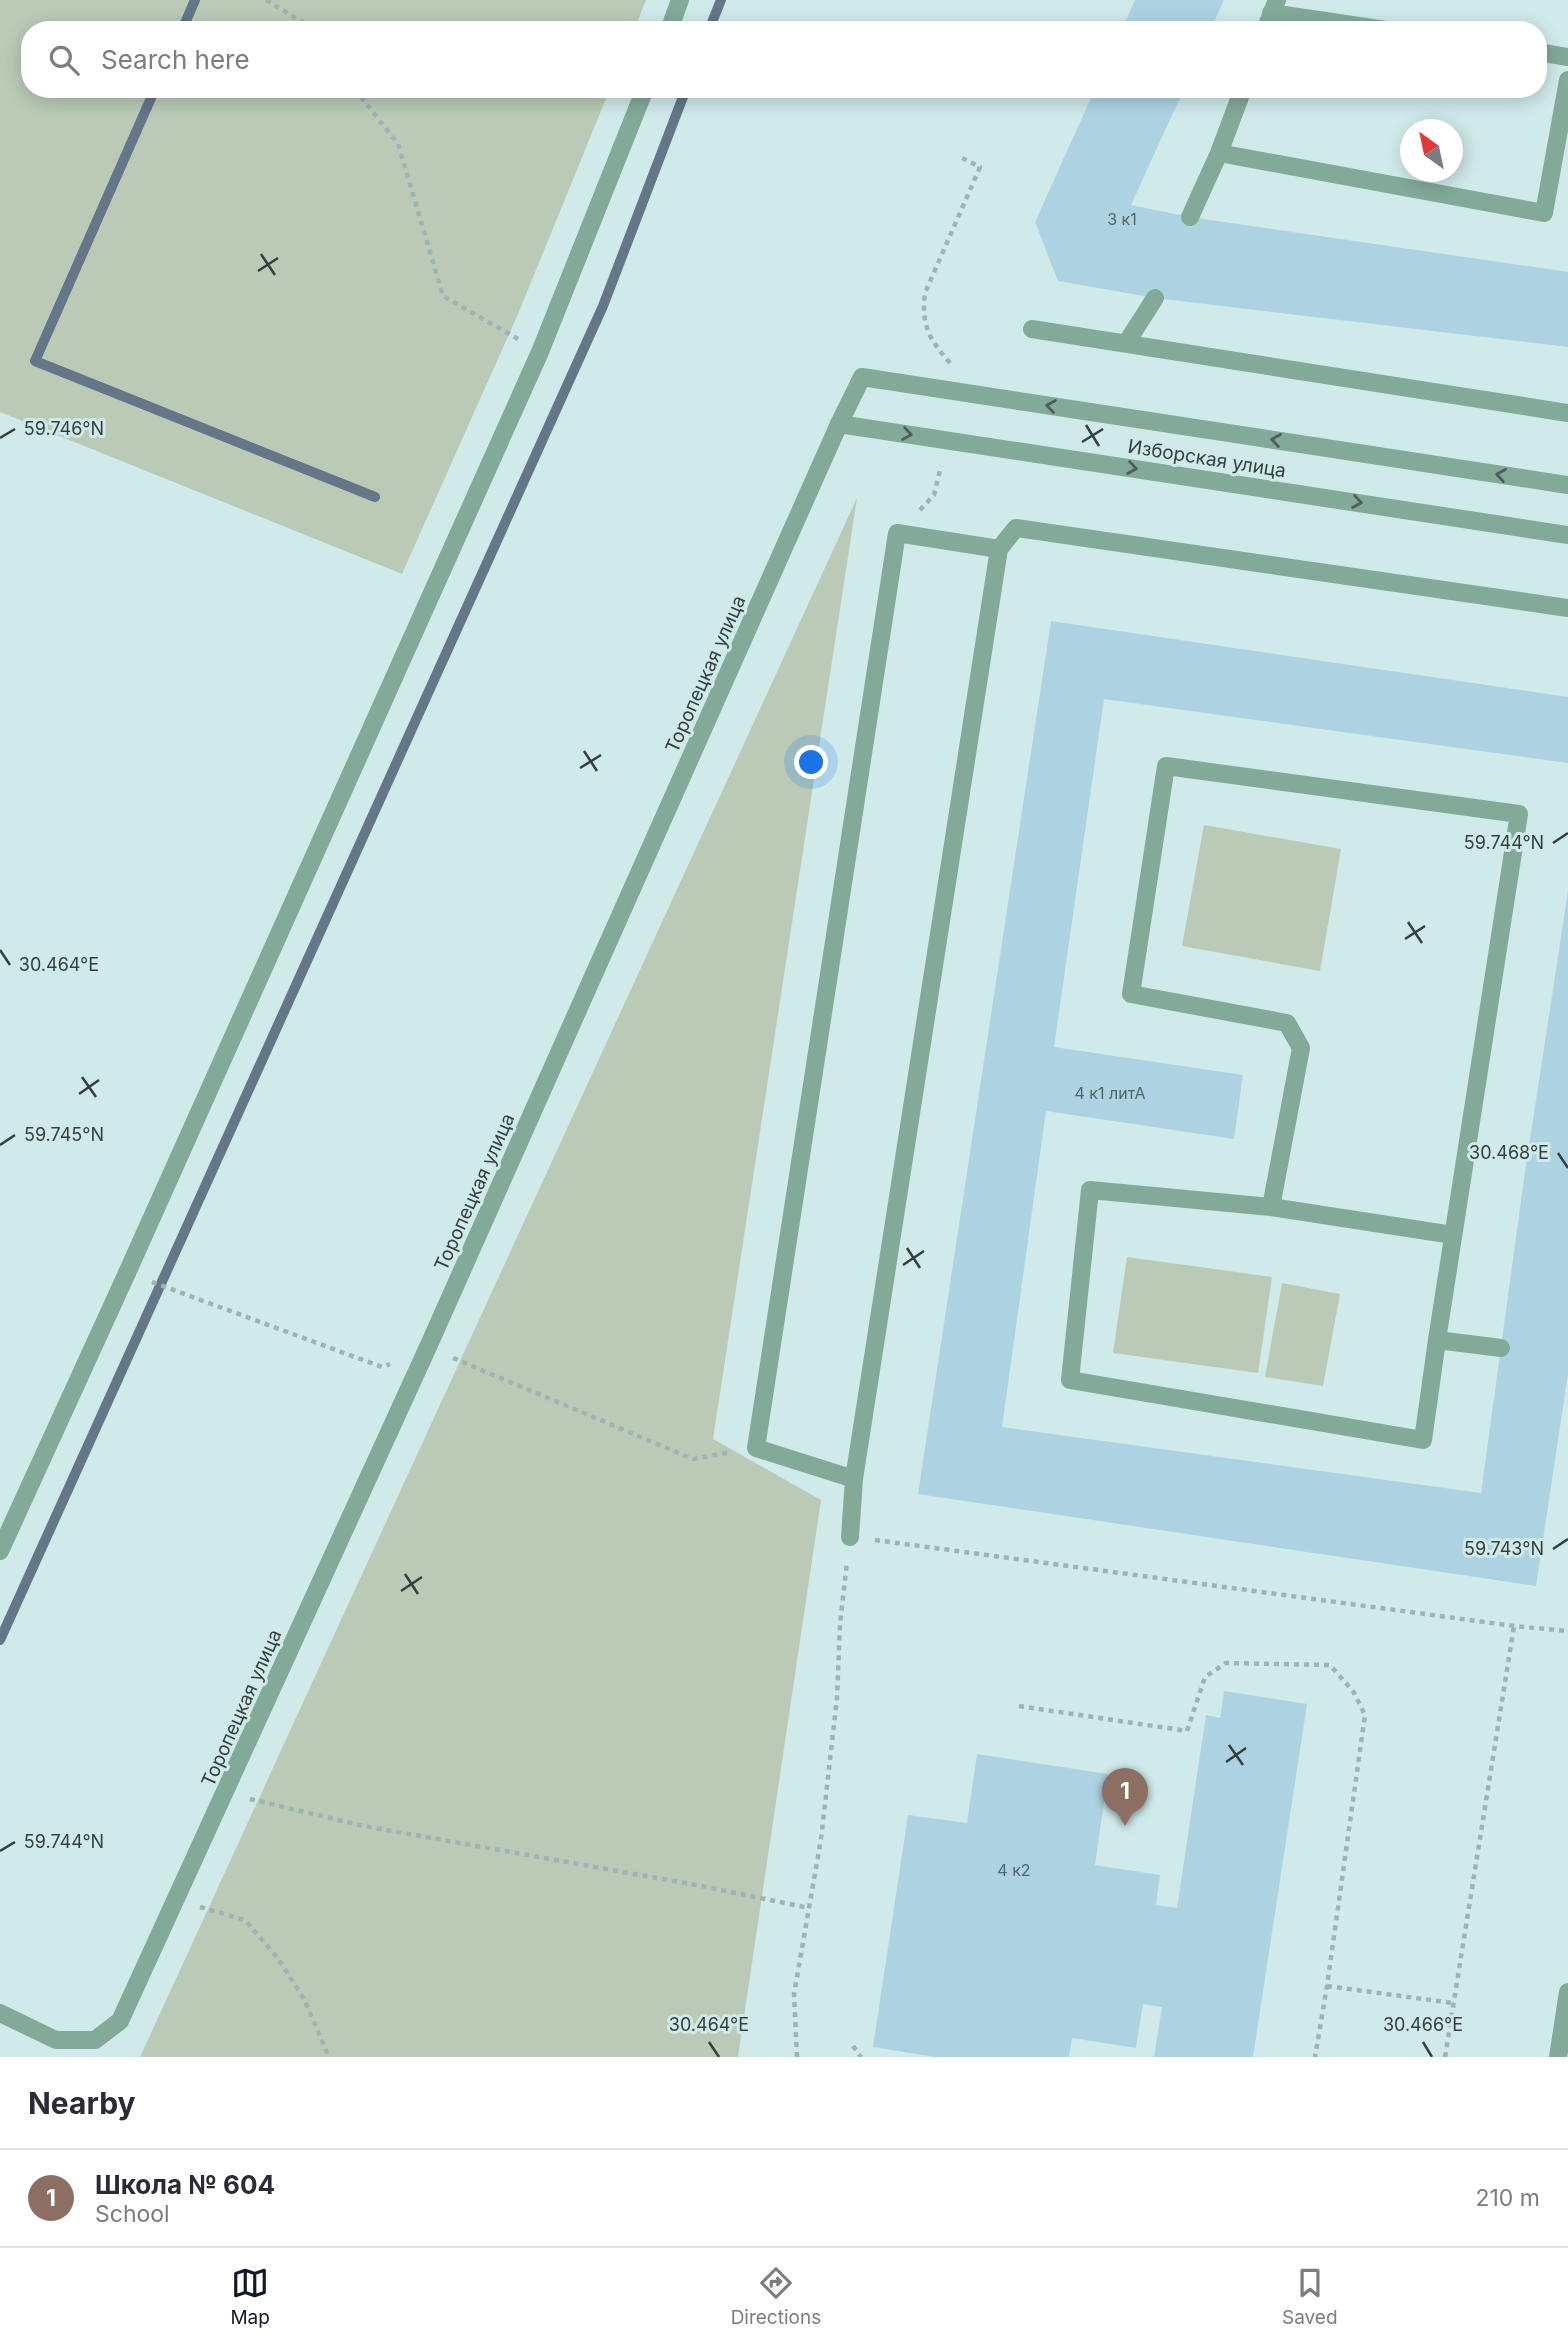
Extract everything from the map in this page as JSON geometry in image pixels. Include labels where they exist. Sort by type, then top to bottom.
[{"type":"street","points":[[672,21],[680,0]]},
{"type":"street","points":[[1271,14],[1321,21]]},
{"type":"street","points":[[1547,54],[1568,57]]},
{"type":"street","points":[[1219,153],[1544,213],[1568,80]]},
{"type":"street","points":[[0,1551],[540,352],[641,98]]},
{"type":"street","points":[[1190,217],[1219,153],[1240,98]]},
{"type":"street","points":[[1127,342],[1155,298]]},
{"type":"street","points":[[1032,328],[1495,403],[1568,412]]},
{"type":"street","name":"Изборская улица","points":[[862,377],[1568,485]]},
{"type":"street","name":"Торопецкая улица","points":[[0,2013],[56,2040],[95,2040],[120,2021],[428,1347],[862,377]]},
{"type":"street","name":"Изборская улица","points":[[839,424],[1568,535]]},
{"type":"street","points":[[850,1537],[854,1479],[999,549],[1016,528],[1568,608]]},
{"type":"street","points":[[854,1479],[756,1448],[897,533],[999,549]]},
{"type":"street","points":[[1271,1206],[1301,1048],[1286,1023],[1131,995],[1166,766],[1520,814],[1423,1440],[1070,1380],[1090,1190],[1271,1206],[1453,1236]]},
{"type":"street","points":[[1437,1340],[1501,1348]]},
{"type":"street","points":[[1558,2057],[1568,1993]]},
{"type":"path","points":[[266,0],[301,21]]},
{"type":"path","points":[[362,98],[398,144],[443,296],[540,352]]},
{"type":"path","points":[[954,391],[957,372],[928,333],[922,314],[925,293],[980,167],[960,157]]},
{"type":"path","points":[[897,533],[934,495],[946,440]]},
{"type":"path","points":[[127,1273],[382,1367],[428,1347],[693,1459],[756,1448]]},
{"type":"path","points":[[797,2057],[794,1994],[821,1839],[837,1698],[840,1624],[850,1537],[1568,1631]]},
{"type":"path","points":[[1445,2057],[1514,1626]]},
{"type":"path","points":[[1018,1706],[1187,1731],[1205,1677],[1226,1663],[1330,1665],[1353,1690],[1365,1715],[1315,2057]]},
{"type":"path","points":[[225,1793],[364,1826],[702,1886],[808,1908]]},
{"type":"path","points":[[177,1900],[245,1920],[277,1957],[304,1999],[329,2057]]},
{"type":"path","points":[[1327,1986],[1454,2003]]},
{"type":"path","points":[[853,2046],[862,2057]]},
{"type":"green space","points":[[0,0],[646,0],[638,21],[21,21],[21,98],[606,98],[518,314],[402,574],[0,412]]},
{"type":"green space","points":[[857,498],[713,1439],[821,1500],[738,2057],[140,2057]]},
{"type":"green space","points":[[1204,825],[1341,849],[1320,971],[1182,946]]},
{"type":"green space","points":[[1127,1257],[1272,1277],[1258,1373],[1113,1353]]},
{"type":"green space","points":[[1282,1283],[1340,1294],[1323,1386],[1265,1377]]},
{"type":"building","points":[[1135,0],[1224,0],[1214,21],[1126,21]]},
{"type":"building","points":[[1091,98],[1180,98],[1131,205],[1190,217],[1568,272],[1568,347],[1155,298],[1058,281],[1035,222]]},
{"type":"building","points":[[1051,621],[1568,697],[1568,763],[1104,699],[1054,1047],[1243,1075],[1234,1139],[1046,1111],[1002,1427],[1481,1493],[1524,1179],[1568,891],[1568,1374],[1536,1586],[918,1494]]},
{"type":"building","points":[[1224,1691],[1307,1704],[1253,2057],[1154,2057],[1162,2007],[1143,2004],[1136,2048],[1072,2038],[1069,2057],[935,2057],[873,2047],[908,1815],[967,1823],[977,1754],[1108,1774],[1095,1865],[1160,1875],[1156,1905],[1177,1908],[1206,1715],[1220,1718]]},
{"type":"waterway","points":[[186,21],[195,0]]},
{"type":"waterway","points":[[713,21],[721,0]]},
{"type":"waterway","points":[[151,98],[35,361],[375,497]]},
{"type":"waterway","points":[[0,1640],[603,306],[683,98]]},
{"type":"place","name":"Школа № 604","points":[[1125,1826]]}]
